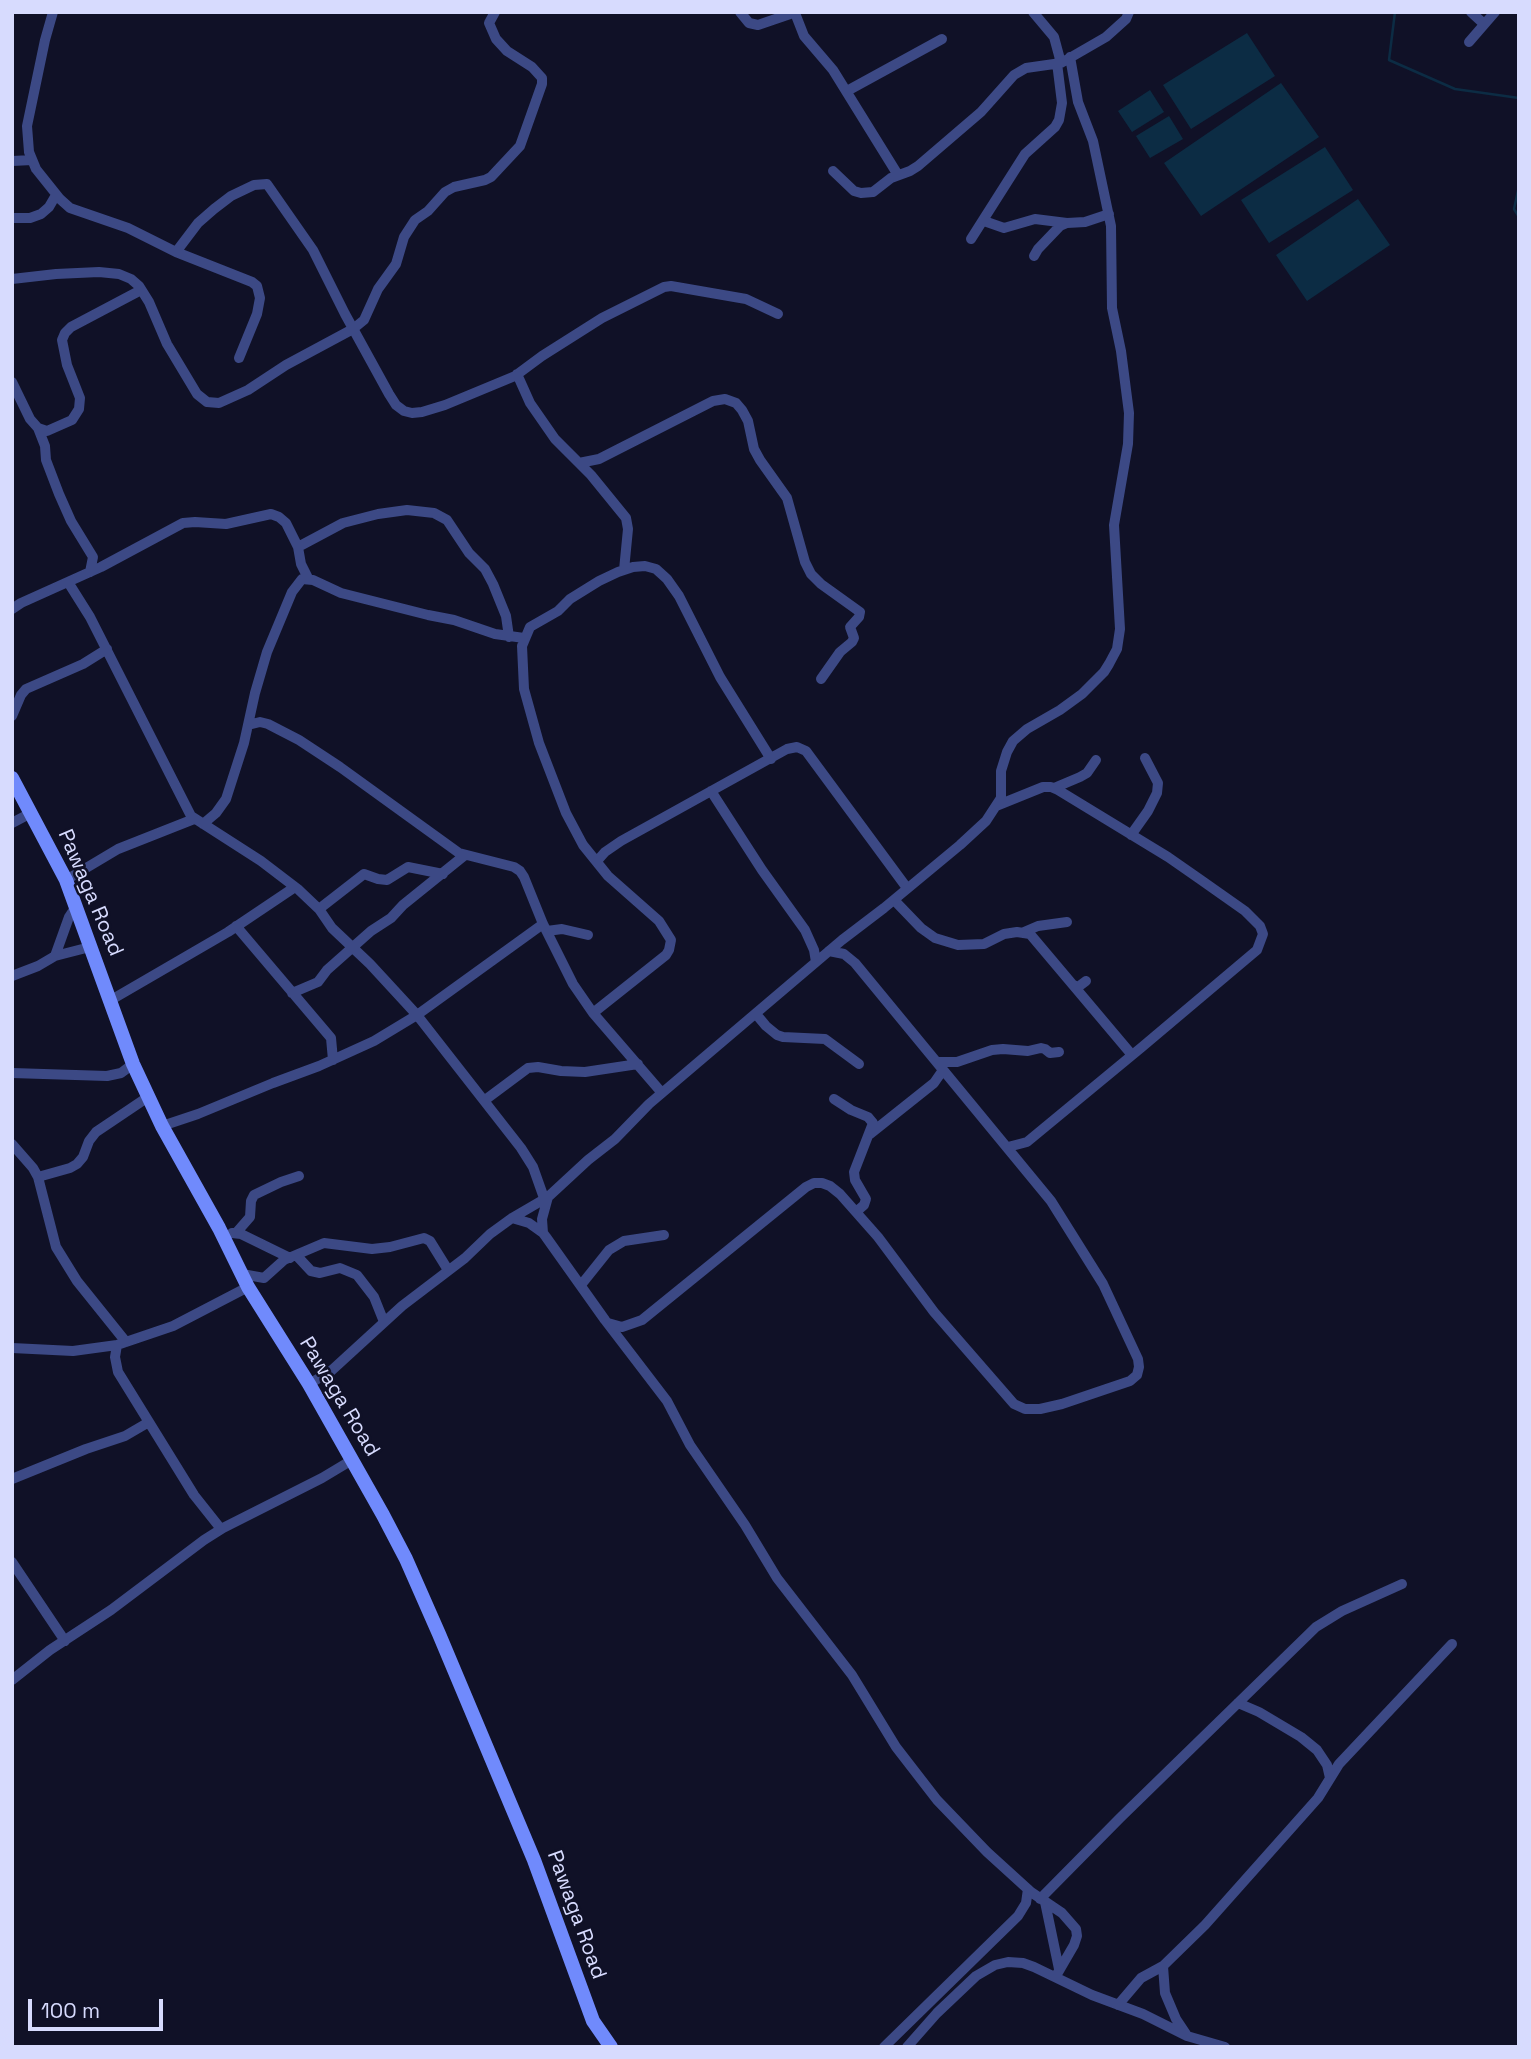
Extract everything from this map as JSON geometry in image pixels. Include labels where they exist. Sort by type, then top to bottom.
[{"type":"main road","name":"Pawaga Road","points":[[12,778],[66,880],[134,1064],[162,1126],[245,1281],[309,1384],[406,1559],[534,1860],[593,2021],[611,2047]]},
{"type":"street","points":[[53,12],[27,126],[29,152],[36,169],[70,208],[128,228],[176,252],[216,266],[257,286],[260,298],[257,314],[239,358]]},
{"type":"street","points":[[12,279],[99,272],[119,274],[131,279],[141,290],[167,344],[197,394],[208,402],[219,403],[247,390],[365,320],[378,289],[396,264],[404,237],[415,220],[429,211],[445,192],[491,177],[515,152],[522,141],[542,78],[496,39],[489,23],[495,12]]},
{"type":"street","points":[[740,12],[749,23],[758,25],[796,12],[804,36],[847,90],[898,175]]},
{"type":"street","points":[[309,1384],[338,1365],[384,1322],[512,1218],[546,1198],[587,1160],[615,1139],[649,1104],[986,821],[1001,798],[1001,771],[1013,741],[1082,694],[1104,672],[1117,649],[1119,629],[1114,525],[1129,428],[1125,374],[1112,308],[1111,226],[1093,141],[1054,37],[1033,12]]},
{"type":"street","points":[[833,171],[854,191],[868,194],[873,192],[898,175],[910,172],[949,141],[981,112],[1014,75],[1026,68],[1063,61],[1106,37],[1126,19],[1129,12]]},
{"type":"street","points":[[1471,12],[1485,24]]},
{"type":"street","points":[[1469,42],[1495,12]]},
{"type":"street","points":[[847,90],[942,39]]},
{"type":"street","points":[[971,239],[1021,159],[1059,120],[1063,61]]},
{"type":"street","points":[[12,160],[32,160]]},
{"type":"street","points":[[176,252],[198,223],[231,196],[254,185],[267,184],[313,250],[388,394],[404,411],[422,412],[476,393],[517,374],[602,318],[664,287],[746,299],[778,314]]},
{"type":"street","points":[[12,218],[30,218],[41,214],[56,195]]},
{"type":"street","points":[[984,221],[1004,228],[1035,219],[1085,222],[1109,214]]},
{"type":"street","points":[[1034,256],[1056,229],[1067,223]]},
{"type":"street","points":[[38,428],[58,428],[72,421],[79,409],[80,398],[66,365],[62,341],[65,333],[71,327],[141,290]]},
{"type":"street","points":[[517,374],[530,403],[555,439],[626,518],[628,529],[624,570]]},
{"type":"street","points":[[12,382],[30,419],[38,428],[45,446],[46,460],[71,521],[93,557],[90,572]]},
{"type":"street","points":[[579,463],[612,453],[713,401],[725,399],[736,403],[748,421],[754,449],[787,498],[805,562],[811,574],[860,612],[850,627],[852,642],[840,652],[821,678]]},
{"type":"street","points":[[298,547],[343,523],[378,514],[407,510],[434,513],[447,520],[469,553],[485,569],[506,615],[509,637]]},
{"type":"street","points":[[12,609],[183,523],[226,524],[271,514],[279,517],[286,523],[298,547],[301,564],[308,578]]},
{"type":"street","points":[[593,1013],[666,956],[671,940],[659,921],[608,876],[583,845],[566,813],[534,727],[522,674],[524,638],[530,627],[558,611],[570,599],[599,581],[624,570],[645,566],[656,569],[679,596],[720,677],[771,759]]},
{"type":"street","points":[[66,880],[118,849],[216,813],[226,799],[267,652],[295,586],[302,579],[308,578],[341,593],[454,620],[495,634],[524,638]]},
{"type":"street","points":[[68,582],[107,649],[186,807],[199,821],[261,861],[295,887],[319,909],[332,928],[417,1015],[485,1100],[530,1162],[546,1198],[543,1233]]},
{"type":"street","points":[[12,716],[26,690],[83,664],[107,649]]},
{"type":"street","points":[[248,725],[260,722],[268,724],[299,740],[451,848],[465,855],[520,871],[573,984],[593,1013],[662,1093]]},
{"type":"street","points":[[597,861],[621,841],[791,747],[804,749],[907,888]]},
{"type":"street","points":[[1130,835],[1148,811],[1157,793],[1158,783],[1145,758]]},
{"type":"street","points":[[996,806],[1042,787],[1054,788],[1080,778],[1096,760]]},
{"type":"street","points":[[1008,1147],[1027,1142],[1258,950],[1263,934],[1260,926],[1237,906],[1168,858],[1054,788]]},
{"type":"street","points":[[710,791],[762,870],[806,930],[816,962]]},
{"type":"street","points":[[12,823],[31,813]]},
{"type":"street","points":[[292,993],[318,982],[327,970],[376,927],[391,918],[403,905],[465,855]]},
{"type":"street","points":[[319,909],[364,874],[383,880],[408,867],[443,874]]},
{"type":"street","points":[[111,1000],[236,926],[295,887]]},
{"type":"street","points":[[894,900],[921,928],[935,938],[958,945],[984,944],[1004,934],[1067,922]]},
{"type":"street","points":[[55,956],[75,908]]},
{"type":"street","points":[[236,926],[331,1038],[334,1060]]},
{"type":"street","points":[[162,1126],[334,1060],[374,1041],[417,1015],[545,927],[588,935]]},
{"type":"street","points":[[1024,932],[1033,936],[1132,1055]]},
{"type":"street","points":[[12,976],[55,956],[90,947]]},
{"type":"street","points":[[608,1323],[622,1327],[642,1320],[814,1183],[830,1186],[840,1194],[878,1237],[934,1312],[1014,1404],[1025,1409],[1040,1409],[1087,1397],[1130,1381],[1137,1375],[1138,1359],[1104,1284],[1051,1201],[855,963],[844,954],[829,951]]},
{"type":"street","points":[[1073,985],[1078,987],[1086,981]]},
{"type":"street","points":[[757,1014],[773,1033],[783,1037],[825,1039],[859,1064]]},
{"type":"street","points":[[940,1066],[992,1050],[1028,1051],[1041,1048],[1050,1054],[1059,1052]]},
{"type":"street","points":[[12,1073],[107,1076],[121,1073],[134,1064]]},
{"type":"street","points":[[485,1100],[528,1068],[585,1072],[638,1064]]},
{"type":"street","points":[[870,1134],[934,1083],[940,1066]]},
{"type":"street","points":[[37,1177],[78,1164],[89,1140],[96,1132],[148,1097]]},
{"type":"street","points":[[834,1099],[872,1119],[873,1127],[854,1172],[855,1180],[866,1199],[856,1212]]},
{"type":"street","points":[[12,1144],[33,1168],[37,1177],[56,1247],[121,1344]]},
{"type":"street","points":[[236,1233],[250,1217],[250,1202],[254,1195],[299,1176]]},
{"type":"street","points":[[512,1218],[534,1225],[543,1233],[667,1401],[690,1445],[745,1525],[777,1578],[856,1682],[896,1747],[937,1800],[987,1852],[1028,1889],[1062,1913],[1076,1929],[1074,1945],[1058,1973]]},
{"type":"street","points":[[219,1228],[294,1257],[311,1271],[320,1273],[340,1268],[357,1275],[374,1297],[384,1322]]},
{"type":"street","points":[[581,1285],[609,1250],[624,1241],[664,1235]]},
{"type":"street","points":[[12,1348],[73,1351],[121,1344],[173,1326],[245,1281],[264,1279],[284,1261],[324,1243],[372,1249],[424,1238],[430,1241],[448,1270]]},
{"type":"street","points":[[121,1344],[115,1357],[118,1372],[194,1495],[221,1529]]},
{"type":"street","points":[[12,1479],[61,1458],[125,1436],[149,1422]]},
{"type":"street","points":[[12,1680],[221,1529],[352,1461]]},
{"type":"street","points":[[12,1562],[65,1641]]},
{"type":"street","points":[[1043,1900],[1120,1818],[1316,1627],[1342,1611],[1402,1584]]},
{"type":"street","points":[[1118,2005],[1140,1978],[1163,1966],[1205,1925],[1318,1798],[1339,1764],[1452,1644]]},
{"type":"street","points":[[1238,1703],[1301,1737],[1317,1751],[1327,1765],[1330,1778]]},
{"type":"street","points":[[884,2047],[1018,1916],[1026,1903],[1028,1889]]},
{"type":"street","points":[[1043,1900],[1058,1973]]},
{"type":"street","points":[[907,2047],[937,2013],[976,1976],[995,1965],[1008,1962],[1023,1963],[1058,1973],[1092,1995],[1143,2014],[1187,2036],[1225,2047]]},
{"type":"street","points":[[1163,1966],[1166,1993],[1187,2036]]},
{"type":"water","points":[[1247,33],[1275,76],[1191,129],[1163,85]]},
{"type":"water","points":[[1281,83],[1319,137],[1201,216],[1164,163]]},
{"type":"water","points":[[1150,90],[1164,112],[1132,132],[1118,111]]},
{"type":"water","points":[[1169,116],[1183,139],[1150,158],[1136,136]]},
{"type":"water","points":[[1325,147],[1353,190],[1269,243],[1241,200]]},
{"type":"water","points":[[1358,199],[1390,245],[1307,301],[1276,255]]},
{"type":"waterway","points":[[1395,12],[1389,60],[1455,89],[1519,98]]},
{"type":"waterway","points":[[1519,186],[1514,209],[1519,217]]}]
